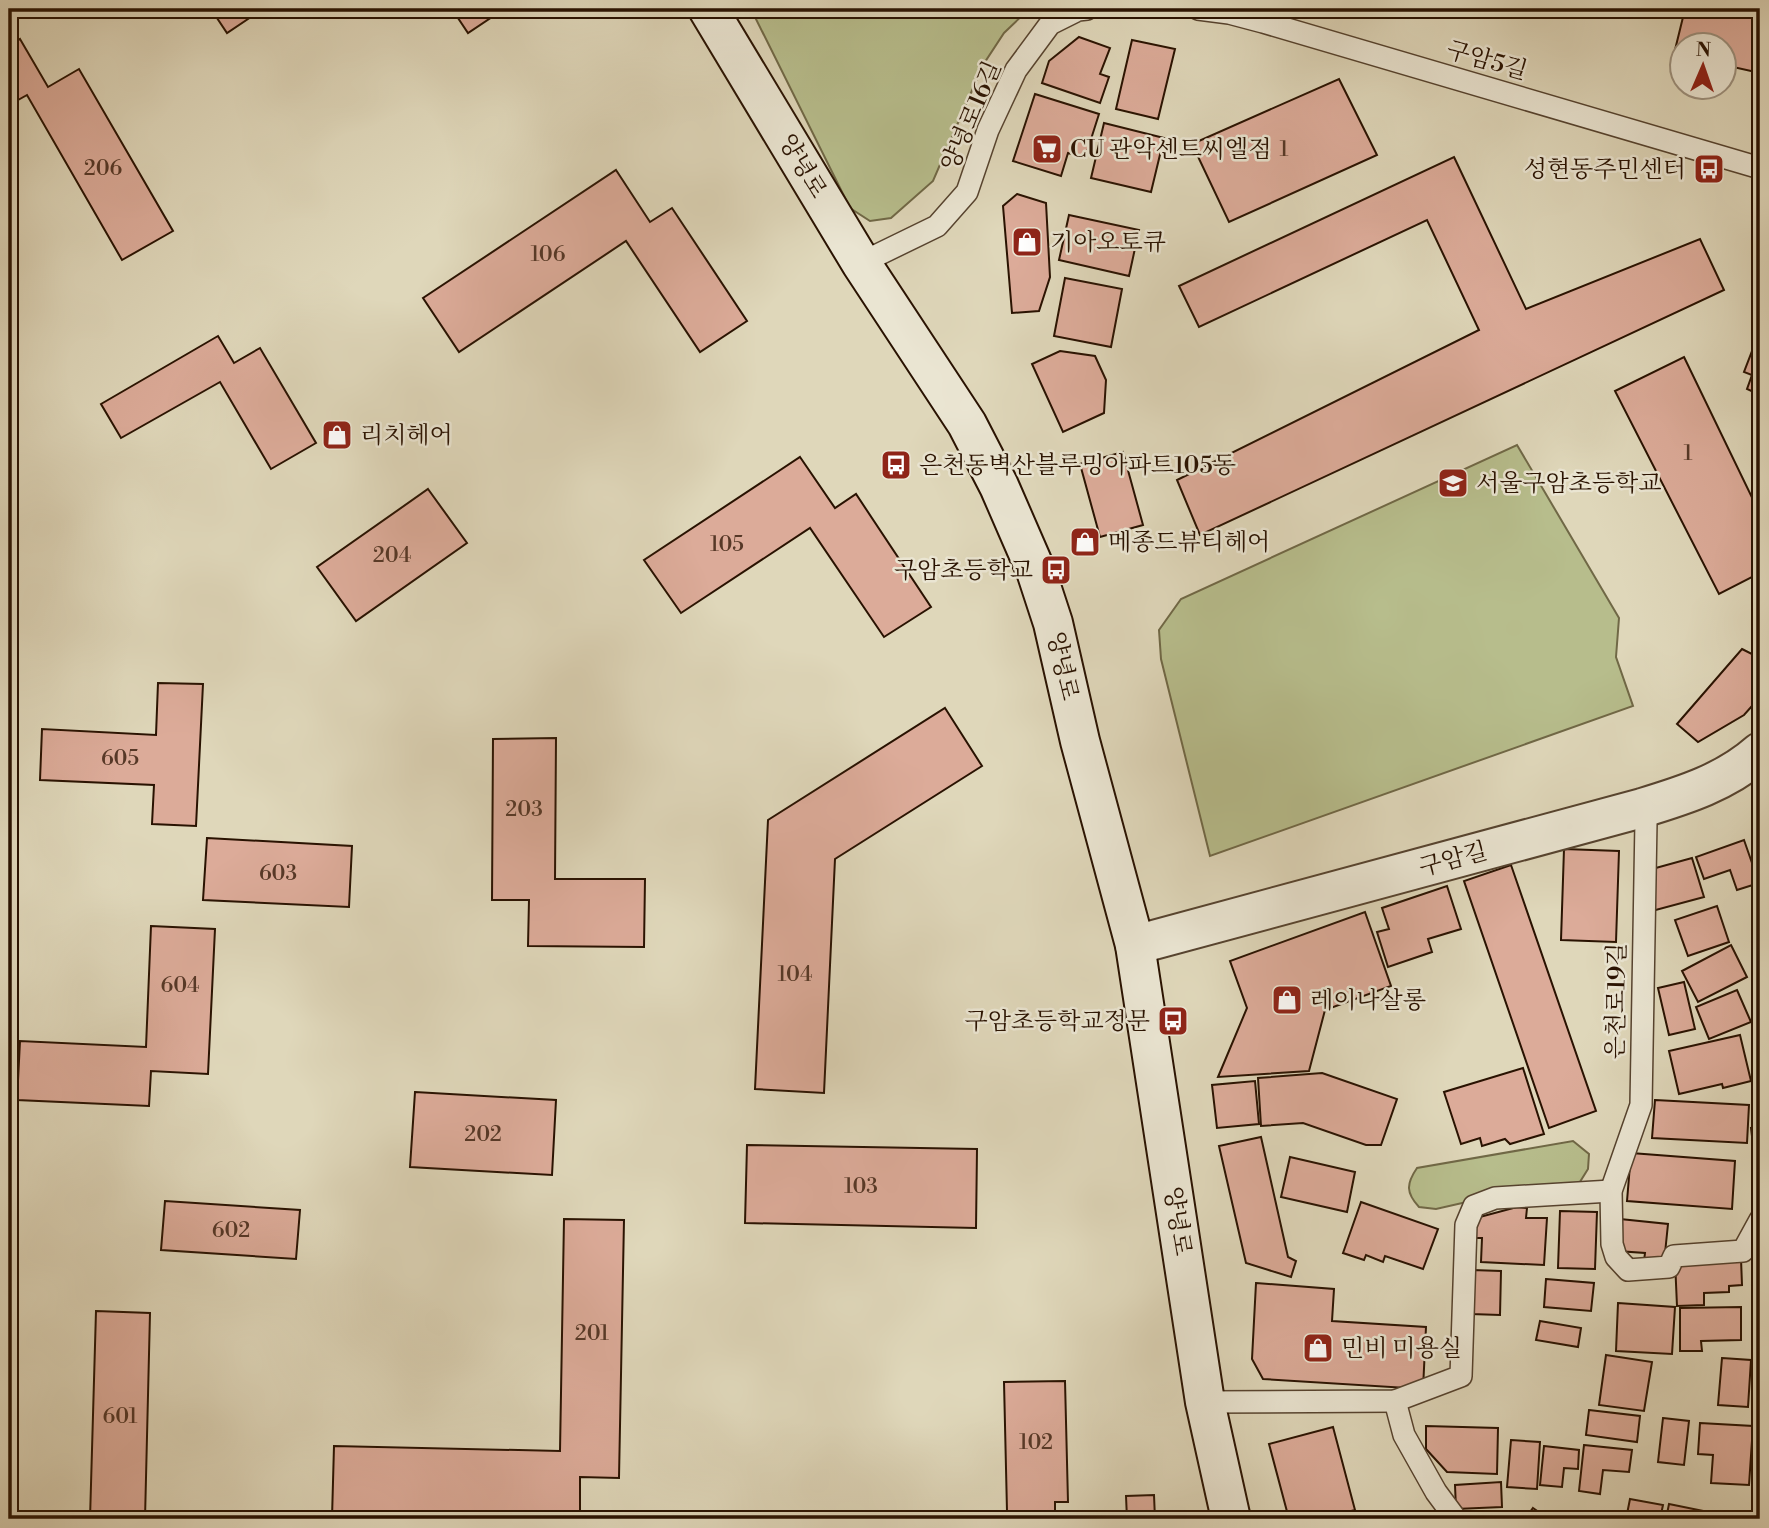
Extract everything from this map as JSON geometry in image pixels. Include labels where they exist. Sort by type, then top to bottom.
[{"type":"main road","name":"양녕로","points":[[708,9],[861,263],[967,424],[999,486],[1035,571],[1053,623],[1080,741],[1135,945],[1205,1402],[1231,1519]]},
{"type":"main road","name":"구암길","points":[[1135,945],[1642,808],[1712,784],[1746,764],[1760,752]]},
{"type":"lane","name":"양녕로16길","points":[[861,263],[937,226],[968,192],[989,130],[1016,70],[1050,24],[1087,9]]},
{"type":"lane","name":"구암5길","points":[[1198,9],[1229,13],[1263,22],[1760,168]]},
{"type":"lane","name":"은천로19길","points":[[1642,808],[1646,821],[1641,1105],[1612,1191],[1612,1244],[1616,1257],[1628,1270],[1669,1267],[1674,1256],[1743,1251],[1760,1220]]},
{"type":"lane","points":[[1205,1402],[1395,1401],[1461,1376],[1466,1225],[1474,1206],[1495,1198],[1612,1191]]},
{"type":"lane","points":[[1395,1401],[1404,1435],[1436,1492],[1456,1519]]},
{"type":"green space","points":[[751,9],[1029,9],[1004,33],[983,65],[933,181],[891,218],[870,221],[850,208]]},
{"type":"green space","points":[[1517,445],[1619,618],[1616,657],[1633,706],[1210,856],[1161,659],[1159,630],[1181,599]]},
{"type":"green space","points":[[1573,1141],[1589,1154],[1588,1169],[1578,1185],[1493,1196],[1436,1209],[1419,1207],[1410,1193],[1409,1184],[1417,1168]]},
{"type":"building","points":[[211,9],[263,9],[227,33]]},
{"type":"building","points":[[452,9],[504,9],[468,33]]},
{"type":"building","points":[[1685,9],[1760,9],[1760,73],[1738,68],[1738,32],[1679,32]]},
{"type":"building","points":[[1079,37],[1110,48],[1100,74],[1109,77],[1100,103],[1042,83],[1049,61]]},
{"type":"building","points":[[20,39],[48,87],[79,69],[173,231],[122,260],[27,95],[9,105],[9,46]]},
{"type":"building","points":[[1132,40],[1175,49],[1158,119],[1116,109]]},
{"type":"building","points":[[1339,79],[1377,155],[1229,222],[1192,144]]},
{"type":"building","points":[[1035,94],[1099,114],[1085,158],[1068,153],[1061,176],[1013,161]]},
{"type":"building","points":[[1104,123],[1164,138],[1151,192],[1091,178]]},
{"type":"building","points":[[1454,157],[1526,309],[1700,239],[1724,290],[1200,535],[1177,480],[1479,330],[1427,220],[1199,327],[1179,286]]},
{"type":"building","points":[[616,170],[650,222],[672,208],[747,321],[700,352],[626,241],[459,352],[423,298]]},
{"type":"building","name":"기아오토큐","points":[[1017,194],[1046,203],[1050,277],[1039,311],[1012,313],[1003,206]]},
{"type":"building","points":[[1069,215],[1139,230],[1129,276],[1059,260]]},
{"type":"building","points":[[1065,278],[1122,289],[1111,347],[1054,336]]},
{"type":"building","points":[[218,336],[234,363],[260,348],[316,443],[271,469],[220,382],[121,438],[101,404]]},
{"type":"building","points":[[1754,346],[1760,349],[1760,395],[1747,389],[1752,375],[1744,372]]},
{"type":"building","points":[[1060,351],[1095,356],[1106,380],[1104,413],[1063,432],[1032,364]]},
{"type":"building","points":[[1684,357],[1760,514],[1760,573],[1719,594],[1615,391]]},
{"type":"building","points":[[1123,452],[1143,525],[1100,537],[1080,464]]},
{"type":"building","points":[[800,457],[835,508],[856,494],[931,607],[884,637],[810,528],[681,613],[644,560]]},
{"type":"building","points":[[428,489],[467,543],[356,621],[317,567]]},
{"type":"building","points":[[1742,649],[1760,658],[1760,697],[1744,715],[1698,742],[1677,724]]},
{"type":"building","points":[[158,683],[203,684],[196,826],[152,824],[154,785],[40,780],[42,729],[156,735]]},
{"type":"building","points":[[945,708],[982,766],[835,859],[824,1093],[755,1089],[768,820]]},
{"type":"building","points":[[556,738],[555,879],[645,879],[644,947],[528,946],[529,900],[492,900],[493,739]]},
{"type":"building","points":[[207,838],[352,846],[349,907],[203,900]]},
{"type":"building","points":[[1744,840],[1759,883],[1737,890],[1730,870],[1704,879],[1696,857]]},
{"type":"building","points":[[1564,849],[1619,851],[1616,942],[1561,940]]},
{"type":"building","points":[[1692,858],[1704,897],[1652,911],[1652,869]]},
{"type":"building","points":[[1511,865],[1596,1111],[1549,1128],[1464,881]]},
{"type":"building","points":[[1447,886],[1461,929],[1428,939],[1432,952],[1388,967],[1377,932],[1389,929],[1382,908]]},
{"type":"building","points":[[1717,906],[1729,942],[1688,956],[1675,920]]},
{"type":"building","points":[[1365,912],[1391,986],[1325,1010],[1309,1071],[1218,1077],[1247,1008],[1230,961]]},
{"type":"building","points":[[151,926],[215,929],[208,1074],[151,1071],[149,1106],[17,1100],[20,1041],[146,1047]]},
{"type":"building","points":[[1731,945],[1747,977],[1698,1002],[1682,971]]},
{"type":"building","points":[[1684,982],[1695,1029],[1669,1035],[1658,988]]},
{"type":"building","points":[[1737,990],[1751,1022],[1709,1039],[1696,1007]]},
{"type":"building","points":[[1740,1035],[1751,1081],[1723,1088],[1722,1084],[1679,1094],[1669,1051]]},
{"type":"building","points":[[1523,1068],[1544,1134],[1510,1144],[1505,1139],[1482,1146],[1480,1138],[1461,1144],[1444,1092]]},
{"type":"building","points":[[1322,1073],[1397,1099],[1381,1145],[1366,1145],[1303,1123],[1261,1126],[1258,1078]]},
{"type":"building","points":[[1255,1081],[1259,1124],[1217,1128],[1212,1085]]},
{"type":"building","points":[[415,1092],[556,1100],[552,1175],[410,1167]]},
{"type":"building","points":[[1655,1100],[1749,1105],[1747,1143],[1652,1138]]},
{"type":"building","points":[[1760,1127],[1760,1203],[1751,1128]]},
{"type":"building","points":[[1261,1137],[1288,1257],[1296,1261],[1291,1277],[1246,1263],[1219,1146]]},
{"type":"building","points":[[747,1145],[977,1149],[976,1228],[745,1223]]},
{"type":"building","points":[[1631,1153],[1735,1161],[1732,1209],[1627,1201]]},
{"type":"building","points":[[1290,1157],[1355,1172],[1347,1212],[1281,1197]]},
{"type":"building","points":[[165,1201],[300,1210],[296,1259],[161,1250]]},
{"type":"building","points":[[1361,1202],[1438,1229],[1423,1269],[1385,1256],[1383,1262],[1366,1255],[1364,1260],[1343,1253]]},
{"type":"building","points":[[1517,1207],[1527,1208],[1526,1218],[1547,1218],[1544,1265],[1481,1262],[1482,1238],[1475,1238],[1476,1218]]},
{"type":"building","points":[[1560,1211],[1597,1212],[1595,1269],[1558,1268]]},
{"type":"building","points":[[564,1219],[624,1220],[619,1478],[580,1477],[580,1519],[332,1518],[334,1446],[560,1451]]},
{"type":"building","points":[[1620,1219],[1668,1224],[1664,1263],[1644,1261],[1645,1253],[1617,1251]]},
{"type":"building","points":[[1741,1259],[1742,1285],[1729,1286],[1729,1292],[1704,1293],[1704,1305],[1677,1306],[1675,1261]]},
{"type":"building","points":[[1472,1270],[1501,1271],[1500,1315],[1471,1314]]},
{"type":"building","points":[[1546,1279],[1594,1283],[1591,1311],[1544,1307]]},
{"type":"building","points":[[1256,1283],[1334,1289],[1332,1321],[1426,1327],[1423,1389],[1263,1379],[1252,1359]]},
{"type":"building","points":[[1618,1303],[1675,1307],[1672,1354],[1616,1351]]},
{"type":"building","points":[[1741,1307],[1741,1340],[1701,1341],[1702,1351],[1680,1351],[1680,1308]]},
{"type":"building","points":[[96,1311],[150,1313],[145,1519],[90,1519]]},
{"type":"building","points":[[1540,1321],[1581,1328],[1578,1347],[1536,1340]]},
{"type":"building","points":[[1606,1355],[1652,1362],[1644,1411],[1599,1405]]},
{"type":"building","points":[[1722,1358],[1751,1360],[1748,1407],[1718,1405]]},
{"type":"building","points":[[1065,1381],[1068,1502],[1055,1502],[1055,1519],[767,1519],[767,1516],[1007,1511],[1004,1382]]},
{"type":"building","points":[[1589,1410],[1640,1416],[1637,1442],[1586,1435]]},
{"type":"building","points":[[1663,1418],[1689,1421],[1684,1465],[1658,1462]]},
{"type":"building","points":[[1700,1423],[1753,1426],[1749,1485],[1711,1483],[1713,1455],[1698,1454]]},
{"type":"building","points":[[1426,1426],[1498,1428],[1497,1474],[1447,1472],[1426,1449]]},
{"type":"building","points":[[1333,1427],[1355,1510],[1321,1519],[1289,1519],[1269,1444]]},
{"type":"building","points":[[1511,1440],[1540,1442],[1537,1489],[1507,1487]]},
{"type":"building","points":[[1584,1445],[1632,1450],[1629,1472],[1603,1470],[1600,1494],[1579,1491]]},
{"type":"building","points":[[1544,1446],[1579,1450],[1578,1469],[1564,1468],[1562,1487],[1540,1485]]},
{"type":"building","points":[[1501,1482],[1502,1507],[1456,1509],[1455,1485]]},
{"type":"building","points":[[1154,1495],[1155,1519],[1127,1519],[1126,1496]]},
{"type":"building","points":[[1630,1499],[1663,1505],[1660,1519],[1626,1519]]},
{"type":"building","points":[[1669,1504],[1728,1516],[1727,1519],[1666,1519]]},
{"type":"building","points":[[1533,1508],[1549,1519],[1525,1519]]},
{"type":"place","name":"CU 관악센트씨엘점","points":[[1047,149]]},
{"type":"place","name":"성현동주민센터","points":[[1709,169]]},
{"type":"place","name":"기아오토큐","points":[[1027,242]]},
{"type":"place","name":"리치헤어","points":[[337,435]]},
{"type":"place","name":"은천동벽산블루밍아파트105동","points":[[896,465]]},
{"type":"place","name":"서울구암초등학교","points":[[1453,483]]},
{"type":"place","name":"메종드뷰티헤어","points":[[1085,542]]},
{"type":"place","name":"구암초등학교","points":[[1056,570]]},
{"type":"place","name":"레이나살롱","points":[[1287,1000]]},
{"type":"place","name":"구암초등학교정문","points":[[1173,1021]]},
{"type":"place","name":"민비 미용실","points":[[1318,1348]]}]
